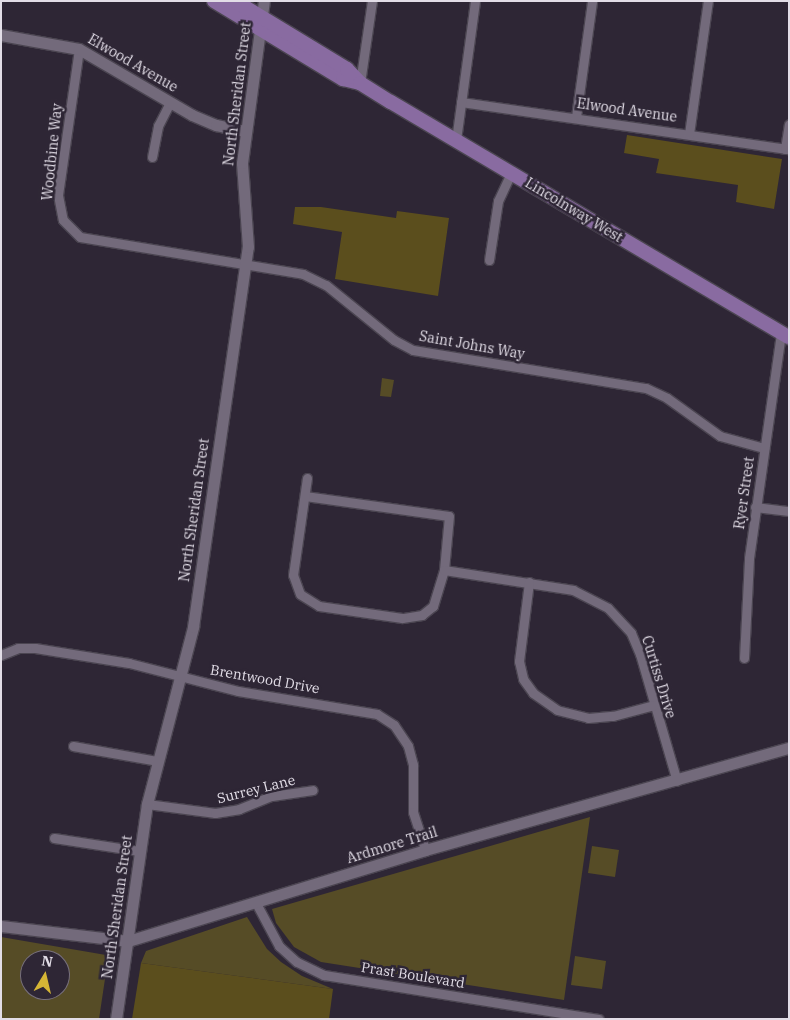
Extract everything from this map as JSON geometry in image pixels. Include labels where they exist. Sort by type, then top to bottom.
[{"type":"main road","name":"Lincolnway West","points":[[214,1],[261,23],[347,69],[360,83],[785,334]]},
{"type":"main road","name":"Lincolnway West","points":[[235,1],[261,23]]},
{"type":"street","name":"North Sheridan Street","points":[[116,1019],[146,804],[193,627],[246,264],[248,234],[242,163],[264,1]]},
{"type":"street","points":[[360,83],[372,1]]},
{"type":"street","points":[[456,140],[476,1]]},
{"type":"street","points":[[576,117],[592,1]]},
{"type":"street","points":[[690,134],[708,1]]},
{"type":"street","name":"Elwood Avenue","points":[[1,35],[79,49],[204,120],[245,130]]},
{"type":"street","name":"Woodbine Way","points":[[79,49],[58,204],[68,227],[80,237],[94,241]]},
{"type":"street","points":[[152,157],[158,126],[170,102]]},
{"type":"street","name":"Elwood Avenue","points":[[461,102],[576,117],[787,149]]},
{"type":"street","points":[[787,149],[789,124]]},
{"type":"street","points":[[490,260],[498,201],[511,173]]},
{"type":"street","name":"Saint Johns Way","points":[[94,241],[293,271],[320,281],[394,340],[413,350],[646,388],[667,398],[720,436],[764,448]]},
{"type":"street","name":"Ryer Street","points":[[744,658],[748,558],[764,448],[785,334]]},
{"type":"street","points":[[305,496],[449,516],[444,570],[433,606],[415,617],[311,603],[300,594],[293,575],[307,478]]},
{"type":"street","points":[[755,507],[789,512]]},
{"type":"street","name":"Curtiss Drive","points":[[444,570],[573,590],[608,608],[631,633],[677,781]]},
{"type":"street","points":[[529,582],[518,661],[523,679],[533,693],[557,710],[588,718],[613,716],[654,704]]},
{"type":"street","name":"Brentwood Drive","points":[[1,655],[18,648],[35,648],[120,661],[238,691],[367,710],[386,718],[401,733],[408,746],[412,764],[413,812],[425,850]]},
{"type":"street","points":[[74,746],[157,761]]},
{"type":"street","name":"Ardmore Trail","points":[[1,926],[128,941],[425,850],[677,781],[789,748]]},
{"type":"street","name":"Surrey Lane","points":[[146,804],[215,813],[239,809],[272,796],[313,790]]},
{"type":"street","points":[[54,838],[139,851]]},
{"type":"street","name":"Prast Boulevard","points":[[256,903],[279,946],[297,962],[324,975],[599,1019]]},
{"type":"shaded area","points":[[627,135],[782,159],[774,209],[736,202],[738,185],[656,173],[659,159],[624,153]]},
{"type":"shaded area","points":[[295,207],[321,207],[396,218],[397,211],[449,218],[438,296],[335,279],[342,232],[293,224]]},
{"type":"shaded area","points":[[382,378],[394,380],[391,397],[380,396]]},
{"type":"shaded area","points":[[590,817],[564,1000],[321,962],[294,947],[276,923],[272,909]]},
{"type":"shaded area","points":[[592,846],[619,850],[615,877],[588,873]]},
{"type":"shaded area","points":[[247,917],[267,949],[281,962],[302,976],[333,989],[141,963],[146,951]]},
{"type":"shaded area","points":[[1,937],[106,955],[108,959],[99,1019],[1,1019]]},
{"type":"shaded area","points":[[575,956],[606,961],[602,989],[571,985]]},
{"type":"shaded area","points":[[141,963],[333,989],[329,1019],[132,1019]]}]
